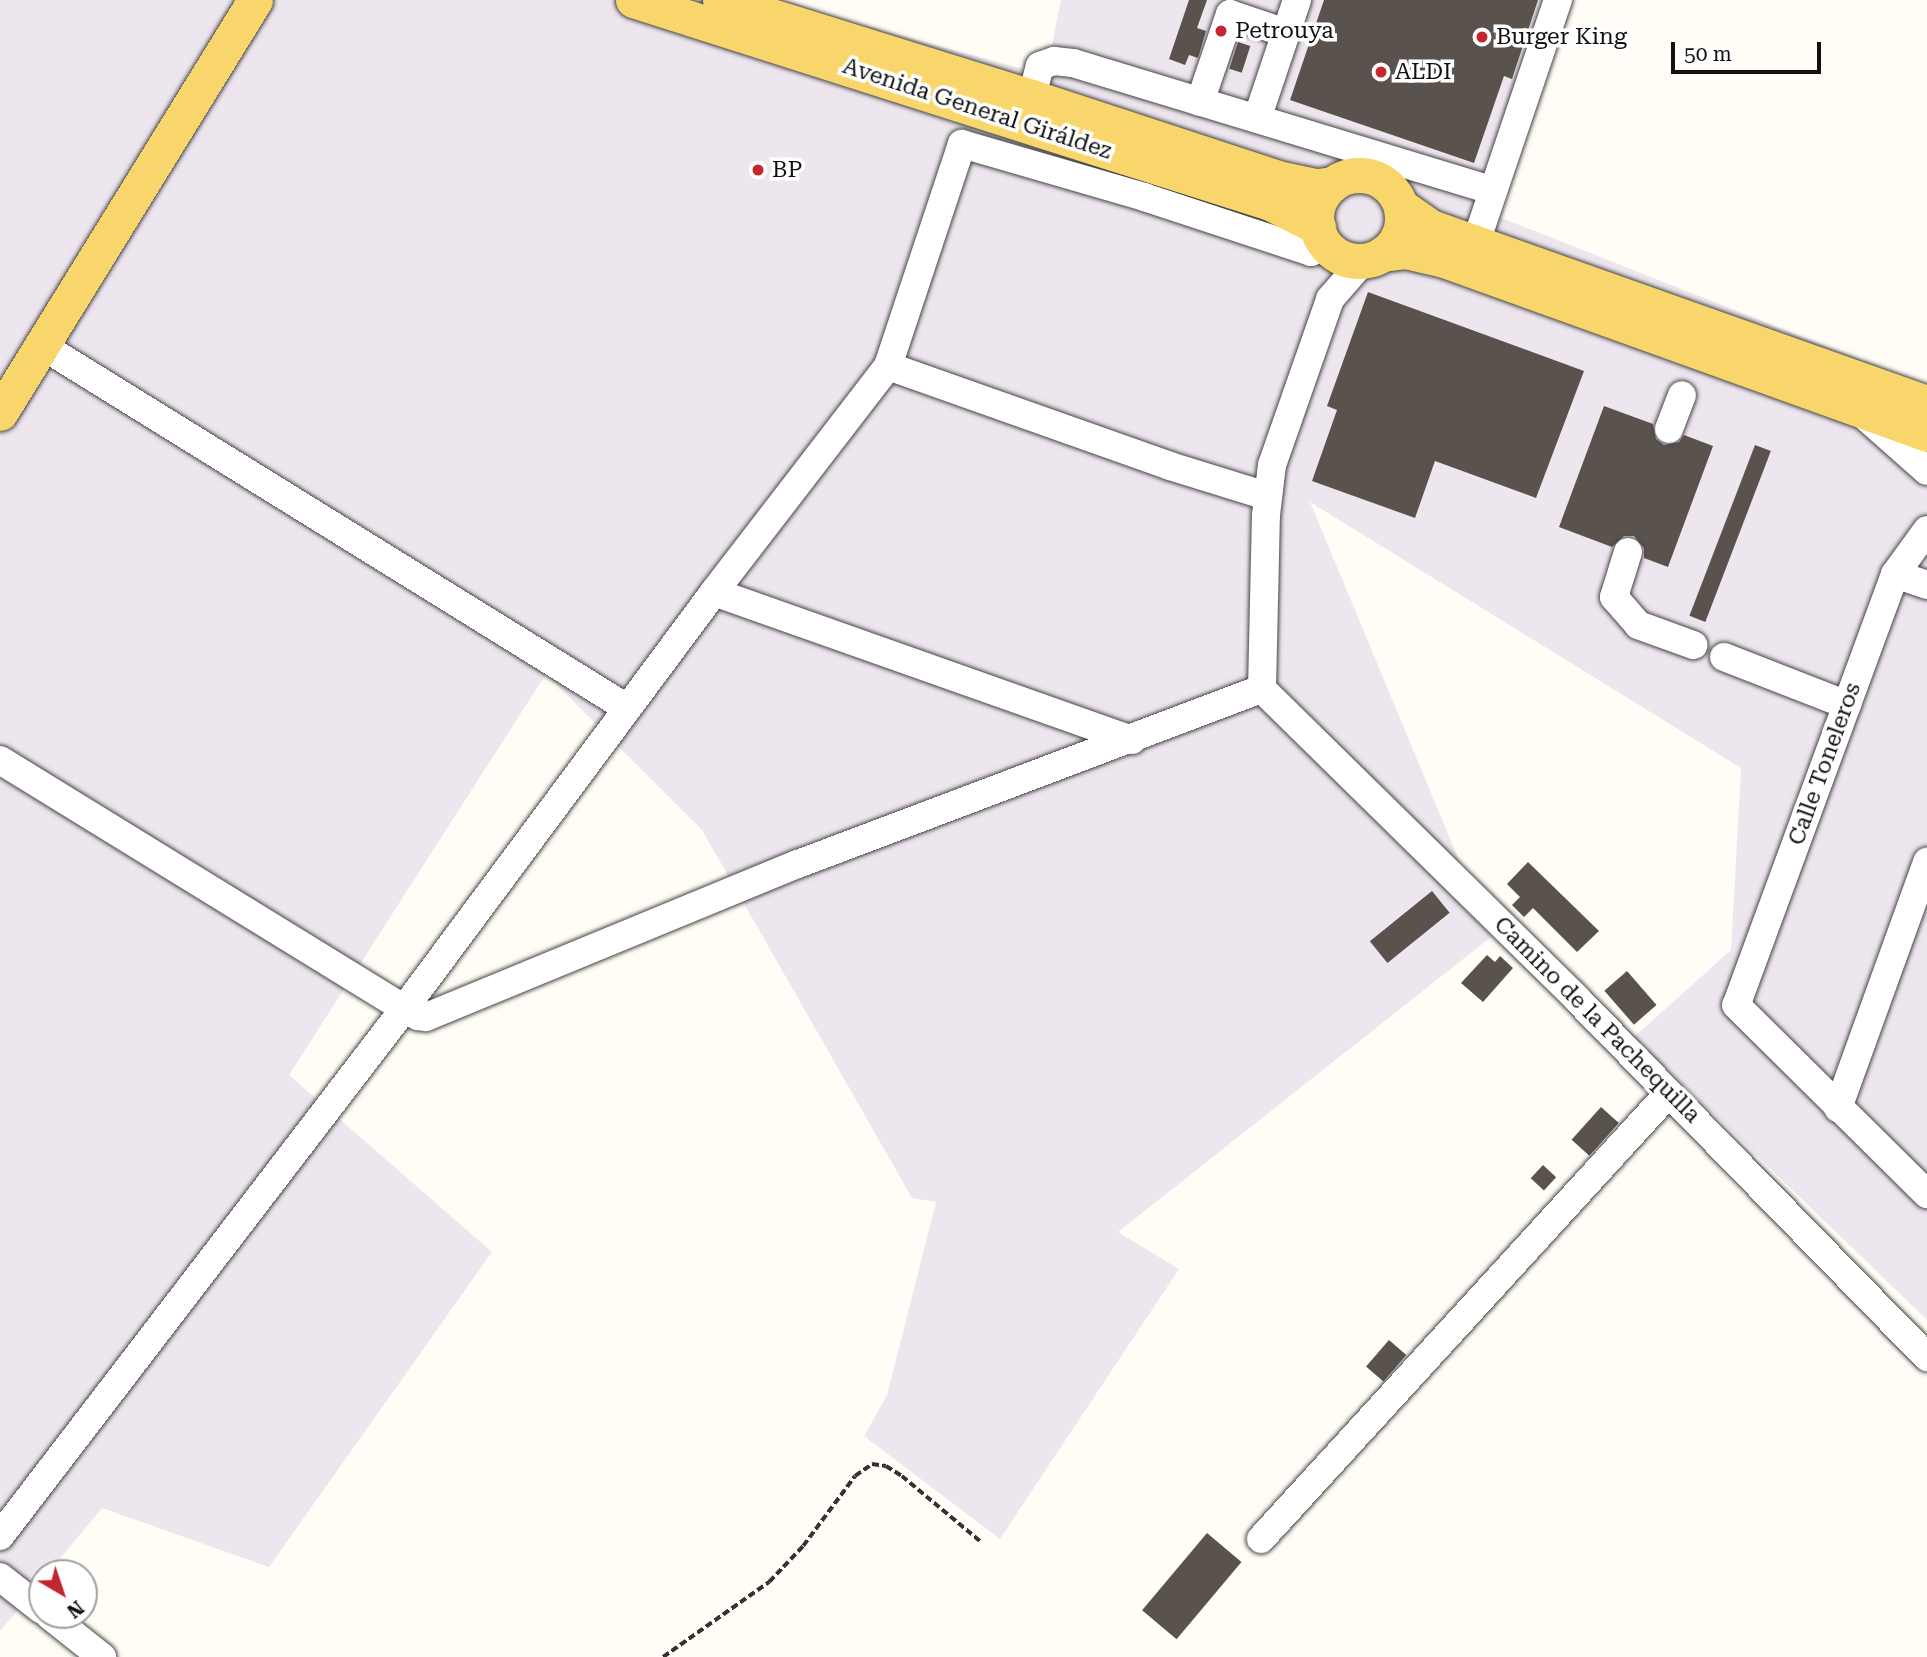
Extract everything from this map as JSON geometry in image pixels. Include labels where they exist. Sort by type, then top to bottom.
[{"type":"main road","points":[[0,413],[255,0]]},
{"type":"main road","name":"Avenida General Giráldez","points":[[632,0],[1270,203],[1323,248]]},
{"type":"main road","name":"Avenida General Giráldez","points":[[720,0],[1032,97],[1278,178],[1317,186],[1333,184]]},
{"type":"main road","points":[[1927,403],[1431,227],[1401,206],[1387,184],[1369,166],[1333,184],[1320,202],[1323,248],[1348,259],[1405,251],[1444,260],[1927,434]]},
{"type":"main road","points":[[1373,257],[1392,245],[1401,229],[1401,206]]},
{"type":"street","points":[[1257,120],[1297,0]]},
{"type":"street","points":[[1476,242],[1558,0]]},
{"type":"street","points":[[1200,102],[1230,14],[1286,33]]},
{"type":"street","points":[[1032,97],[1040,66],[1054,61],[1073,63],[1257,120],[1369,166],[1404,162],[1493,191]]},
{"type":"street","points":[[0,1536],[404,1009],[714,592],[888,366],[962,144],[1323,248],[1330,299]]},
{"type":"street","points":[[0,760],[404,1009],[426,1017],[457,1006],[798,864],[1262,689],[1267,496],[1277,449],[1330,299],[1373,257]]},
{"type":"street","points":[[41,345],[627,708]]},
{"type":"street","points":[[888,366],[1170,466],[1267,496]]},
{"type":"street","points":[[1669,429],[1682,395]]},
{"type":"street","points":[[1858,411],[1927,471]]},
{"type":"street","name":"Calle Toneleros","points":[[1838,1108],[1736,1005],[1895,574],[1927,530]]},
{"type":"street","points":[[1628,552],[1614,597],[1638,625],[1693,645]]},
{"type":"street","points":[[1895,574],[1927,585]]},
{"type":"street","points":[[714,592],[1132,740]]},
{"type":"street","points":[[1724,657],[1847,705]]},
{"type":"street","name":"Camino de la Pachequilla","points":[[1262,689],[1400,822],[1927,1357]]},
{"type":"street","points":[[1927,862],[1838,1108],[1927,1194]]},
{"type":"street","points":[[1261,1539],[1669,1093]]},
{"type":"street","points":[[0,1577],[28,1599]]},
{"type":"street","points":[[67,1629],[102,1657]]},
{"type":"path","points":[[663,1657],[769,1582],[803,1546],[855,1476],[872,1464],[886,1466],[902,1476],[980,1541]]},
{"type":"shaded area","points":[[0,0],[769,0],[1046,75],[1061,0],[1558,0],[1484,211],[1927,386],[1927,1320],[1634,1037],[1731,950],[1741,768],[1310,502],[1491,937],[1118,1232],[1179,1269],[1000,1539],[864,1436],[887,1395],[936,1202],[912,1198],[702,830],[546,674],[289,1075],[492,1252],[269,1567],[102,1508],[60,1559],[28,1559],[28,1598],[0,1631]]},
{"type":"building","points":[[1189,0],[1207,0],[1197,28],[1206,31],[1198,58],[1189,55],[1185,65],[1169,59]]},
{"type":"building","name":"ALDI","points":[[1324,0],[1538,0],[1512,79],[1504,76],[1474,163],[1290,100]]},
{"type":"building","points":[[1238,42],[1250,46],[1242,73],[1229,69]]},
{"type":"building","points":[[1368,292],[1584,371],[1536,498],[1435,461],[1415,518],[1312,481],[1337,410],[1327,406]]},
{"type":"building","points":[[1604,406],[1653,424],[1656,439],[1664,445],[1679,442],[1684,435],[1713,446],[1668,567],[1644,558],[1644,548],[1634,536],[1624,536],[1612,547],[1559,527]]},
{"type":"building","points":[[1755,445],[1771,451],[1705,622],[1689,616]]},
{"type":"building","points":[[1528,862],[1599,931],[1577,952],[1533,908],[1524,917],[1512,905],[1520,897],[1507,884]]},
{"type":"building","points":[[1432,891],[1450,913],[1387,963],[1370,941]]},
{"type":"building","points":[[1487,955],[1495,962],[1500,956],[1513,968],[1483,1002],[1461,983]]},
{"type":"building","points":[[1627,971],[1657,1005],[1634,1025],[1604,991]]},
{"type":"building","points":[[1601,1107],[1619,1123],[1589,1156],[1572,1140]]},
{"type":"building","points":[[1543,1165],[1556,1177],[1544,1190],[1531,1178]]},
{"type":"building","points":[[1389,1340],[1406,1355],[1383,1382],[1366,1366]]},
{"type":"building","points":[[1207,1533],[1241,1562],[1177,1639],[1142,1610]]},
{"type":"place","name":"Petrouya","points":[[1221,31]]},
{"type":"place","name":"Burger King","points":[[1482,37]]},
{"type":"place","name":"ALDI","points":[[1381,72]]},
{"type":"place","name":"BP","points":[[758,170]]}]
